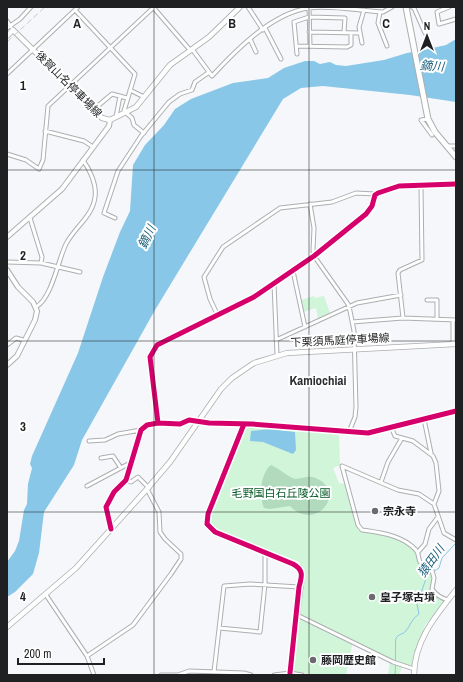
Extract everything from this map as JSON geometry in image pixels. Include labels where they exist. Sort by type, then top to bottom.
[{"type":"main road","name":"後賀山名停車場線","points":[[10,28],[34,50],[93,110],[104,120],[110,120],[126,114],[136,107],[170,65],[209,37],[240,7]]},
{"type":"main road","points":[[406,7],[428,118],[435,132],[456,157]]},
{"type":"main road","points":[[7,36],[10,28]]},
{"type":"main road","name":"下栗須馬庭停車場線","points":[[7,627],[76,568],[148,488],[174,456],[197,421],[221,389],[232,378],[254,363],[277,355],[302,351],[454,344]]},
{"type":"main road","points":[[414,675],[414,669],[427,626],[455,592]]},
{"type":"street","points":[[7,22],[10,28],[20,20],[31,7]]},
{"type":"street","points":[[7,74],[78,7]]},
{"type":"street","points":[[7,154],[26,160],[39,169],[43,160],[48,106],[154,7],[191,49],[208,73],[212,76],[225,60],[250,39],[282,17],[309,8],[382,12],[392,7]]},
{"type":"street","points":[[248,7],[264,29],[281,58]]},
{"type":"street","points":[[384,7],[378,23],[387,46]]},
{"type":"street","points":[[412,7],[425,33]]},
{"type":"street","points":[[449,7],[437,12],[439,24],[456,19]]},
{"type":"street","points":[[309,8],[310,46]]},
{"type":"street","points":[[75,10],[135,74],[125,105],[126,114],[133,120],[134,125],[144,133]]},
{"type":"street","points":[[362,43],[359,27],[364,10]]},
{"type":"street","points":[[297,54],[294,22],[309,17],[345,18],[344,32]]},
{"type":"street","points":[[309,32],[360,33]]},
{"type":"street","points":[[296,46],[347,47],[350,46],[351,33]]},
{"type":"street","points":[[250,39],[256,52]]},
{"type":"street","points":[[115,218],[104,213],[118,171],[144,133],[169,102],[180,94],[192,90],[195,82],[208,73]]},
{"type":"street","points":[[130,90],[145,97]]},
{"type":"street","points":[[93,110],[112,94],[127,98]]},
{"type":"street","points":[[116,117],[120,96]]},
{"type":"street","points":[[428,118],[421,120],[432,135]]},
{"type":"street","points":[[7,237],[62,189],[109,126],[110,120]]},
{"type":"street","points":[[45,131],[84,141],[93,147]]},
{"type":"street","points":[[446,146],[456,146]]},
{"type":"street","points":[[36,307],[40,305],[47,294],[66,244],[94,204],[95,192],[91,174],[83,160]]},
{"type":"street","points":[[218,316],[210,299],[204,277],[223,247],[280,208],[332,202],[356,193],[375,194],[399,186],[456,184]]},
{"type":"street","points":[[403,318],[398,272],[422,260],[421,186]]},
{"type":"street","points":[[158,422],[151,354],[157,345],[254,297],[293,271],[366,214],[372,206],[375,194]]},
{"type":"street","points":[[310,204],[314,228],[314,256],[349,307],[352,322],[356,407],[355,417],[350,432]]},
{"type":"street","points":[[30,218],[42,257],[41,262]]},
{"type":"street","points":[[7,262],[41,262],[80,272]]},
{"type":"street","points":[[7,270],[18,286],[36,307],[37,314],[23,340],[17,356],[14,361],[7,365]]},
{"type":"street","points":[[293,271],[305,327]]},
{"type":"street","points":[[274,284],[277,355]]},
{"type":"street","points":[[276,340],[359,303],[401,295]]},
{"type":"street","points":[[427,300],[437,300],[437,319]]},
{"type":"street","points":[[352,322],[403,318],[455,320],[454,344]]},
{"type":"street","points":[[7,345],[16,338],[23,340]]},
{"type":"street","points":[[89,441],[105,440],[118,434],[141,430],[147,425],[158,422],[180,424],[189,420],[209,423],[368,433],[456,411]]},
{"type":"street","points":[[424,419],[431,453],[436,463],[439,492],[434,504]]},
{"type":"street","points":[[244,424],[208,514],[207,524],[215,532],[265,552],[299,568],[302,576],[299,587],[290,673]]},
{"type":"street","points":[[391,427],[393,434],[413,441],[431,453]]},
{"type":"street","points":[[110,529],[106,507],[114,492],[126,480],[141,430]]},
{"type":"street","points":[[381,482],[388,462],[402,438]]},
{"type":"street","points":[[101,458],[113,456],[121,468]]},
{"type":"street","points":[[87,486],[132,462]]},
{"type":"street","points":[[448,600],[439,597],[432,589],[434,578],[431,567],[420,562],[418,552],[396,536],[362,530],[358,525],[342,466],[398,490],[419,494],[434,504],[444,533],[456,540]]},
{"type":"street","points":[[87,656],[133,625],[164,585],[181,559],[181,554],[165,539],[160,532],[159,512],[148,488],[138,477],[131,482],[126,480]]},
{"type":"street","points":[[418,552],[425,544],[429,529],[438,517]]},
{"type":"street","points":[[220,628],[260,632],[265,584],[265,552]]},
{"type":"street","points":[[214,672],[224,586],[265,584],[299,587]]},
{"type":"street","points":[[46,595],[87,656],[94,675]]},
{"type":"street","points":[[297,614],[400,665],[414,669]]},
{"type":"street","points":[[161,675],[178,675],[189,671],[203,673],[244,673],[251,675]]},
{"type":"street","points":[[274,675],[290,673],[302,675]]},
{"type":"green space","points":[[314,296],[315,298],[324,296],[330,313],[318,319],[316,308],[303,312],[301,300]]},
{"type":"green space","name":"毛野国白石丘陵公園","points":[[263,427],[339,435],[340,465],[333,468],[339,483],[346,484],[359,531],[397,537],[417,552],[418,560],[431,567],[434,578],[430,589],[436,596],[447,600],[425,625],[412,666],[403,664],[399,675],[388,675],[390,660],[353,641],[346,675],[318,675],[294,672],[292,670],[304,575],[302,567],[299,562],[223,532],[211,525],[210,520],[212,509],[246,428]]},
{"type":"green space","points":[[271,465],[295,479],[314,477],[321,481],[327,488],[329,495],[328,503],[323,509],[308,515],[299,513],[290,506],[270,509],[264,508],[261,491],[263,479],[267,469]]},
{"type":"water","name":"鏑川","points":[[456,39],[456,102],[410,95],[323,86],[301,88],[283,99],[155,310],[82,440],[74,465],[44,512],[39,553],[33,574],[15,592],[7,597],[7,562],[15,551],[19,541],[24,510],[27,504],[28,484],[32,468],[30,464],[32,456],[78,353],[103,277],[120,232],[130,211],[133,165],[145,145],[164,125],[175,109],[191,99],[233,83],[268,78],[284,68],[305,61],[314,61],[320,64],[330,62],[336,65],[346,66],[384,60],[407,53],[446,45]]},
{"type":"water","points":[[270,429],[295,432],[296,450],[293,454],[263,442],[250,441],[251,431]]},
{"type":"waterway","name":"猿田川","points":[[395,675],[396,638],[405,632],[419,614],[417,604],[427,576],[439,568],[442,558],[456,543]]},
{"type":"railway","points":[[7,42],[45,7]]},
{"type":"cycle path","points":[[158,423],[150,357],[157,345],[254,297],[314,256],[366,214],[372,206],[375,195],[378,193],[399,186],[456,184]]},
{"type":"cycle path","points":[[111,529],[106,507],[114,492],[126,480],[141,430],[147,425],[158,423],[180,424],[189,420],[209,423],[252,424],[368,433],[456,411]]},
{"type":"cycle path","points":[[244,424],[208,514],[207,524],[215,532],[293,564],[301,571],[290,673]]},
{"type":"place","name":"宗永寺","points":[[375,511]]},
{"type":"place","name":"皇子塚古墳","points":[[372,597]]},
{"type":"place","name":"藤岡歴史館","points":[[313,660]]},
{"type":"district","name":"Kamiochiai","points":[[318,380]]}]
